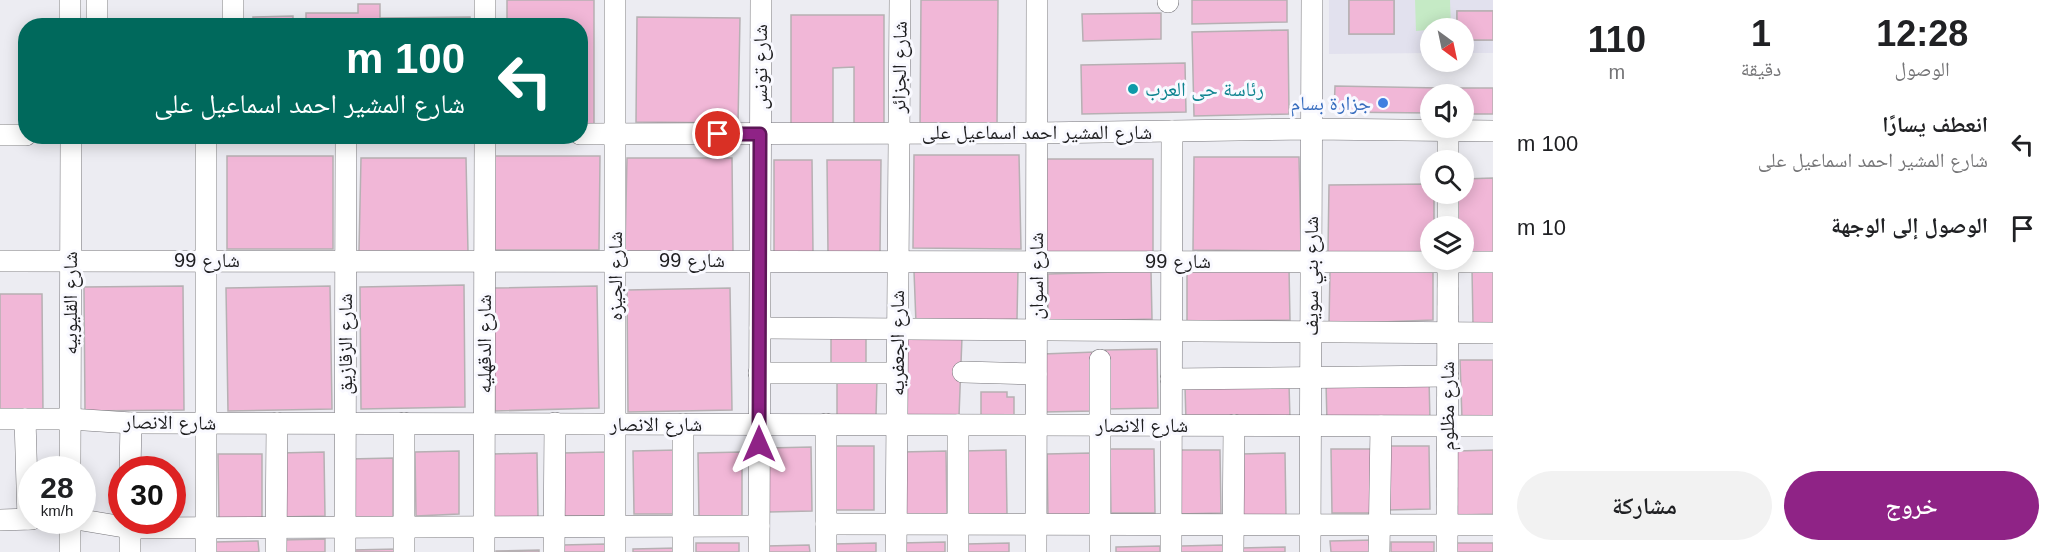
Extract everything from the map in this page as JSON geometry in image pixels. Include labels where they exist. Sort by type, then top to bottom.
[{"type":"street","points":[[69,0],[70,18]]},
{"type":"street","points":[[97,0],[97,18]]},
{"type":"street","points":[[233,0],[233,18]]},
{"type":"street","points":[[485,0],[485,18]]},
{"type":"street","name":"شارع الجيزه","points":[[615,0],[615,552]]},
{"type":"street","name":"شارع تونس","points":[[759,552],[761,0]]},
{"type":"street","name":"شارع الجزائر","points":[[898,133],[900,0]]},
{"type":"street","name":"شارع اسوان","points":[[1036,552],[1037,0]]},
{"type":"street","name":"شارع بني سويف","points":[[1311,552],[1312,0]]},
{"type":"street","name":"شارع المشير احمد اسماعيل على","points":[[588,134],[1420,130]]},
{"type":"street","points":[[1171,552],[1172,131]]},
{"type":"street","name":"شارع المشير احمد اسماعيل على","points":[[1474,131],[1493,131]]},
{"type":"street","name":"شارع الجعفريه","points":[[896,552],[898,133]]},
{"type":"street","points":[[0,135],[18,135]]},
{"type":"street","name":"شارع القليوبيه","points":[[70,144],[70,456]]},
{"type":"street","points":[[206,144],[206,552]]},
{"type":"street","name":"شارع الزقازيق","points":[[345,552],[346,144]]},
{"type":"street","name":"شارع الدقهليه","points":[[484,552],[485,144]]},
{"type":"street","name":"شارع 99","points":[[0,261],[1420,261]]},
{"type":"street","name":"شارع 99","points":[[1474,262],[1493,262]]},
{"type":"street","name":"شارع مظلوم","points":[[1447,552],[1448,270]]},
{"type":"street","points":[[760,328],[1493,333]]},
{"type":"street","points":[[1100,360],[1100,552]]},
{"type":"street","points":[[759,373],[897,372]]},
{"type":"street","points":[[963,372],[1036,374]]},
{"type":"street","points":[[1171,379],[1448,376]]},
{"type":"street","name":"شارع الانصار","points":[[0,419],[70,419],[131,423],[1493,426]]},
{"type":"street","points":[[25,419],[27,456]]},
{"type":"street","points":[[130,456],[131,423]]},
{"type":"street","points":[[276,552],[277,423]]},
{"type":"street","points":[[404,423],[404,552]]},
{"type":"street","points":[[554,552],[555,423]]},
{"type":"street","points":[[683,424],[683,552]]},
{"type":"street","points":[[826,424],[826,552]]},
{"type":"street","points":[[958,425],[958,552]]},
{"type":"street","points":[[1233,552],[1234,425]]},
{"type":"street","points":[[1379,552],[1381,426]]},
{"type":"street","points":[[0,520],[18,519]]},
{"type":"street","points":[[826,524],[1493,525]]},
{"type":"street","points":[[186,526],[759,526]]},
{"type":"street","points":[[70,534],[70,552]]},
{"type":"street","points":[[130,534],[130,552]]},
{"type":"shaded area","points":[[1329,0],[1493,0],[1493,53],[1474,53],[1474,18],[1420,18],[1420,53],[1329,54]]},
{"type":"green space","points":[[1415,0],[1450,0],[1451,18],[1420,18],[1420,31],[1416,31]]},
{"type":"building","points":[[507,0],[594,0],[594,124],[588,124],[588,18],[507,18]]},
{"type":"building","points":[[921,0],[998,0],[997,127],[920,127]]},
{"type":"building","points":[[1192,0],[1287,0],[1287,22],[1192,24]]},
{"type":"building","points":[[1349,0],[1394,0],[1394,34],[1349,34]]},
{"type":"building","points":[[1349,0],[1394,0],[1394,34],[1349,34]]},
{"type":"building","points":[[358,4],[380,4],[380,18],[306,18],[306,13],[358,13]]},
{"type":"building","points":[[1457,11],[1493,11],[1493,40],[1474,40],[1474,18],[1457,18]]},
{"type":"building","points":[[1457,11],[1493,11],[1493,40],[1474,40],[1474,18],[1457,18]]},
{"type":"building","points":[[1161,13],[1161,39],[1083,41],[1082,14]]},
{"type":"building","points":[[791,15],[884,15],[884,124],[854,124],[854,67],[833,68],[833,128],[791,128]]},
{"type":"building","points":[[293,16],[293,18],[253,18]]},
{"type":"building","points":[[470,17],[470,18],[380,18]]},
{"type":"building","points":[[637,17],[740,18],[738,123],[636,122]]},
{"type":"building","points":[[1288,30],[1289,114],[1194,116],[1192,32]]},
{"type":"building","name":"رئاسة حى العرب","points":[[1185,63],[1186,112],[1082,114],[1081,65]]},
{"type":"building","name":"جزارة بسام","points":[[1335,86],[1420,88],[1420,113],[1334,112]]},
{"type":"building","points":[[1474,88],[1493,88],[1493,114],[1474,114]]},
{"type":"building","points":[[914,155],[1019,155],[1021,249],[913,248]]},
{"type":"building","points":[[227,156],[333,156],[333,249],[227,249]]},
{"type":"building","points":[[493,156],[600,156],[599,250],[493,250]]},
{"type":"building","points":[[1194,157],[1299,157],[1301,251],[1193,250]]},
{"type":"building","points":[[361,158],[466,158],[468,252],[359,251]]},
{"type":"building","points":[[627,158],[732,158],[733,252],[625,251]]},
{"type":"building","points":[[1046,159],[1153,159],[1153,253],[1046,253]]},
{"type":"building","points":[[774,160],[812,160],[813,253],[774,253]]},
{"type":"building","points":[[827,160],[881,160],[880,253],[828,253]]},
{"type":"building","points":[[1493,178],[1493,257],[1474,258],[1474,216],[1458,216],[1458,204],[1474,204],[1474,179]]},
{"type":"building","points":[[1420,184],[1420,204],[1434,204],[1434,216],[1420,216],[1420,252],[1328,252],[1329,185]]},
{"type":"building","points":[[1289,268],[1290,320],[1187,321],[1187,270]]},
{"type":"building","points":[[1018,269],[1017,319],[916,323],[914,271]]},
{"type":"building","points":[[1493,269],[1493,325],[1473,325],[1472,270]]},
{"type":"building","points":[[1433,270],[1433,320],[1329,324],[1330,272]]},
{"type":"building","points":[[1151,271],[1152,319],[1048,322],[1048,274]]},
{"type":"building","points":[[464,285],[465,407],[361,409],[360,287]]},
{"type":"building","points":[[183,286],[184,410],[85,411],[84,287]]},
{"type":"building","points":[[330,286],[332,409],[228,411],[226,288]]},
{"type":"building","points":[[597,286],[599,408],[495,411],[493,288]]},
{"type":"building","points":[[730,288],[732,410],[628,412],[627,290]]},
{"type":"building","points":[[0,294],[42,294],[43,413],[0,413]]},
{"type":"building","points":[[866,334],[866,368],[831,370],[831,336]]},
{"type":"building","points":[[901,337],[962,337],[959,416],[904,419]]},
{"type":"building","points":[[1157,349],[1158,408],[1105,409],[1105,350]]},
{"type":"building","points":[[1095,352],[1094,411],[1043,412],[1043,354]]},
{"type":"building","points":[[1460,360],[1493,360],[1493,418],[1462,419]]},
{"type":"building","points":[[837,379],[877,379],[876,416],[837,416]]},
{"type":"building","points":[[1429,379],[1430,421],[1327,423],[1326,382]]},
{"type":"building","points":[[1289,384],[1290,419],[1186,421],[1185,386]]},
{"type":"building","points":[[981,392],[1007,392],[1007,397],[1014,397],[1014,420],[981,420]]},
{"type":"building","points":[[830,446],[874,446],[874,510],[831,510]]},
{"type":"building","points":[[1386,446],[1429,446],[1430,509],[1387,510]]},
{"type":"building","points":[[811,447],[812,511],[769,512],[768,448]]},
{"type":"building","points":[[1110,449],[1154,449],[1155,513],[1111,513]]},
{"type":"building","points":[[1331,449],[1374,449],[1375,513],[1332,513]]},
{"type":"building","points":[[677,450],[677,514],[634,514],[633,451]]},
{"type":"building","points":[[1006,450],[1007,514],[964,515],[963,451]]},
{"type":"building","points":[[1177,450],[1220,450],[1221,513],[1178,514]]},
{"type":"building","points":[[1493,450],[1493,514],[1457,515],[1457,451]]},
{"type":"building","points":[[459,451],[459,514],[416,516],[415,452]]},
{"type":"building","points":[[946,451],[947,515],[903,516],[902,452]]},
{"type":"building","points":[[324,452],[325,516],[281,517],[280,453]]},
{"type":"building","points":[[606,452],[607,516],[563,516],[563,453]]},
{"type":"building","points":[[742,452],[742,516],[699,517],[698,453]]},
{"type":"building","points":[[537,453],[538,517],[494,517],[493,454]]},
{"type":"building","points":[[1090,453],[1091,517],[1048,518],[1047,454]]},
{"type":"building","points":[[1285,453],[1286,517],[1242,518],[1241,454]]},
{"type":"building","points":[[218,454],[262,454],[262,518],[219,518]]},
{"type":"building","points":[[393,458],[393,522],[350,523],[349,459]]},
{"type":"building","points":[[325,539],[325,552],[282,552],[282,540]]},
{"type":"building","points":[[1374,540],[1374,552],[1331,552],[1330,541]]},
{"type":"building","points":[[258,541],[259,552],[215,552],[215,542]]},
{"type":"building","points":[[945,542],[945,552],[901,552],[901,543]]},
{"type":"building","points":[[1391,542],[1434,542],[1434,552],[1391,552]]},
{"type":"building","points":[[696,543],[739,543],[739,552],[696,552]]},
{"type":"building","points":[[876,543],[876,552],[833,552],[833,544]]},
{"type":"building","points":[[1009,543],[1009,552],[966,552],[966,544]]},
{"type":"building","points":[[1454,543],[1493,543],[1493,552],[1454,552]]},
{"type":"building","points":[[606,544],[606,552],[562,552],[562,545]]},
{"type":"building","points":[[809,545],[810,552],[766,552],[766,546]]},
{"type":"building","points":[[1224,545],[1224,552],[1181,552],[1181,546]]},
{"type":"building","points":[[1160,546],[1160,552],[1116,552],[1116,547]]},
{"type":"building","points":[[1285,547],[1285,552],[1241,552],[1241,548]]},
{"type":"building","points":[[677,548],[677,552],[633,552],[633,549]]},
{"type":"building","points":[[397,549],[397,552],[354,552],[353,550]]},
{"type":"building","points":[[539,550],[539,552],[496,552],[496,551]]},
{"type":"place","name":"رئاسة حى العرب","points":[[1133,89]]},
{"type":"place","name":"جزارة بسام","points":[[1383,103]]},
{"type":"route","points":[[718,134],[760,134],[759,444]]}]
